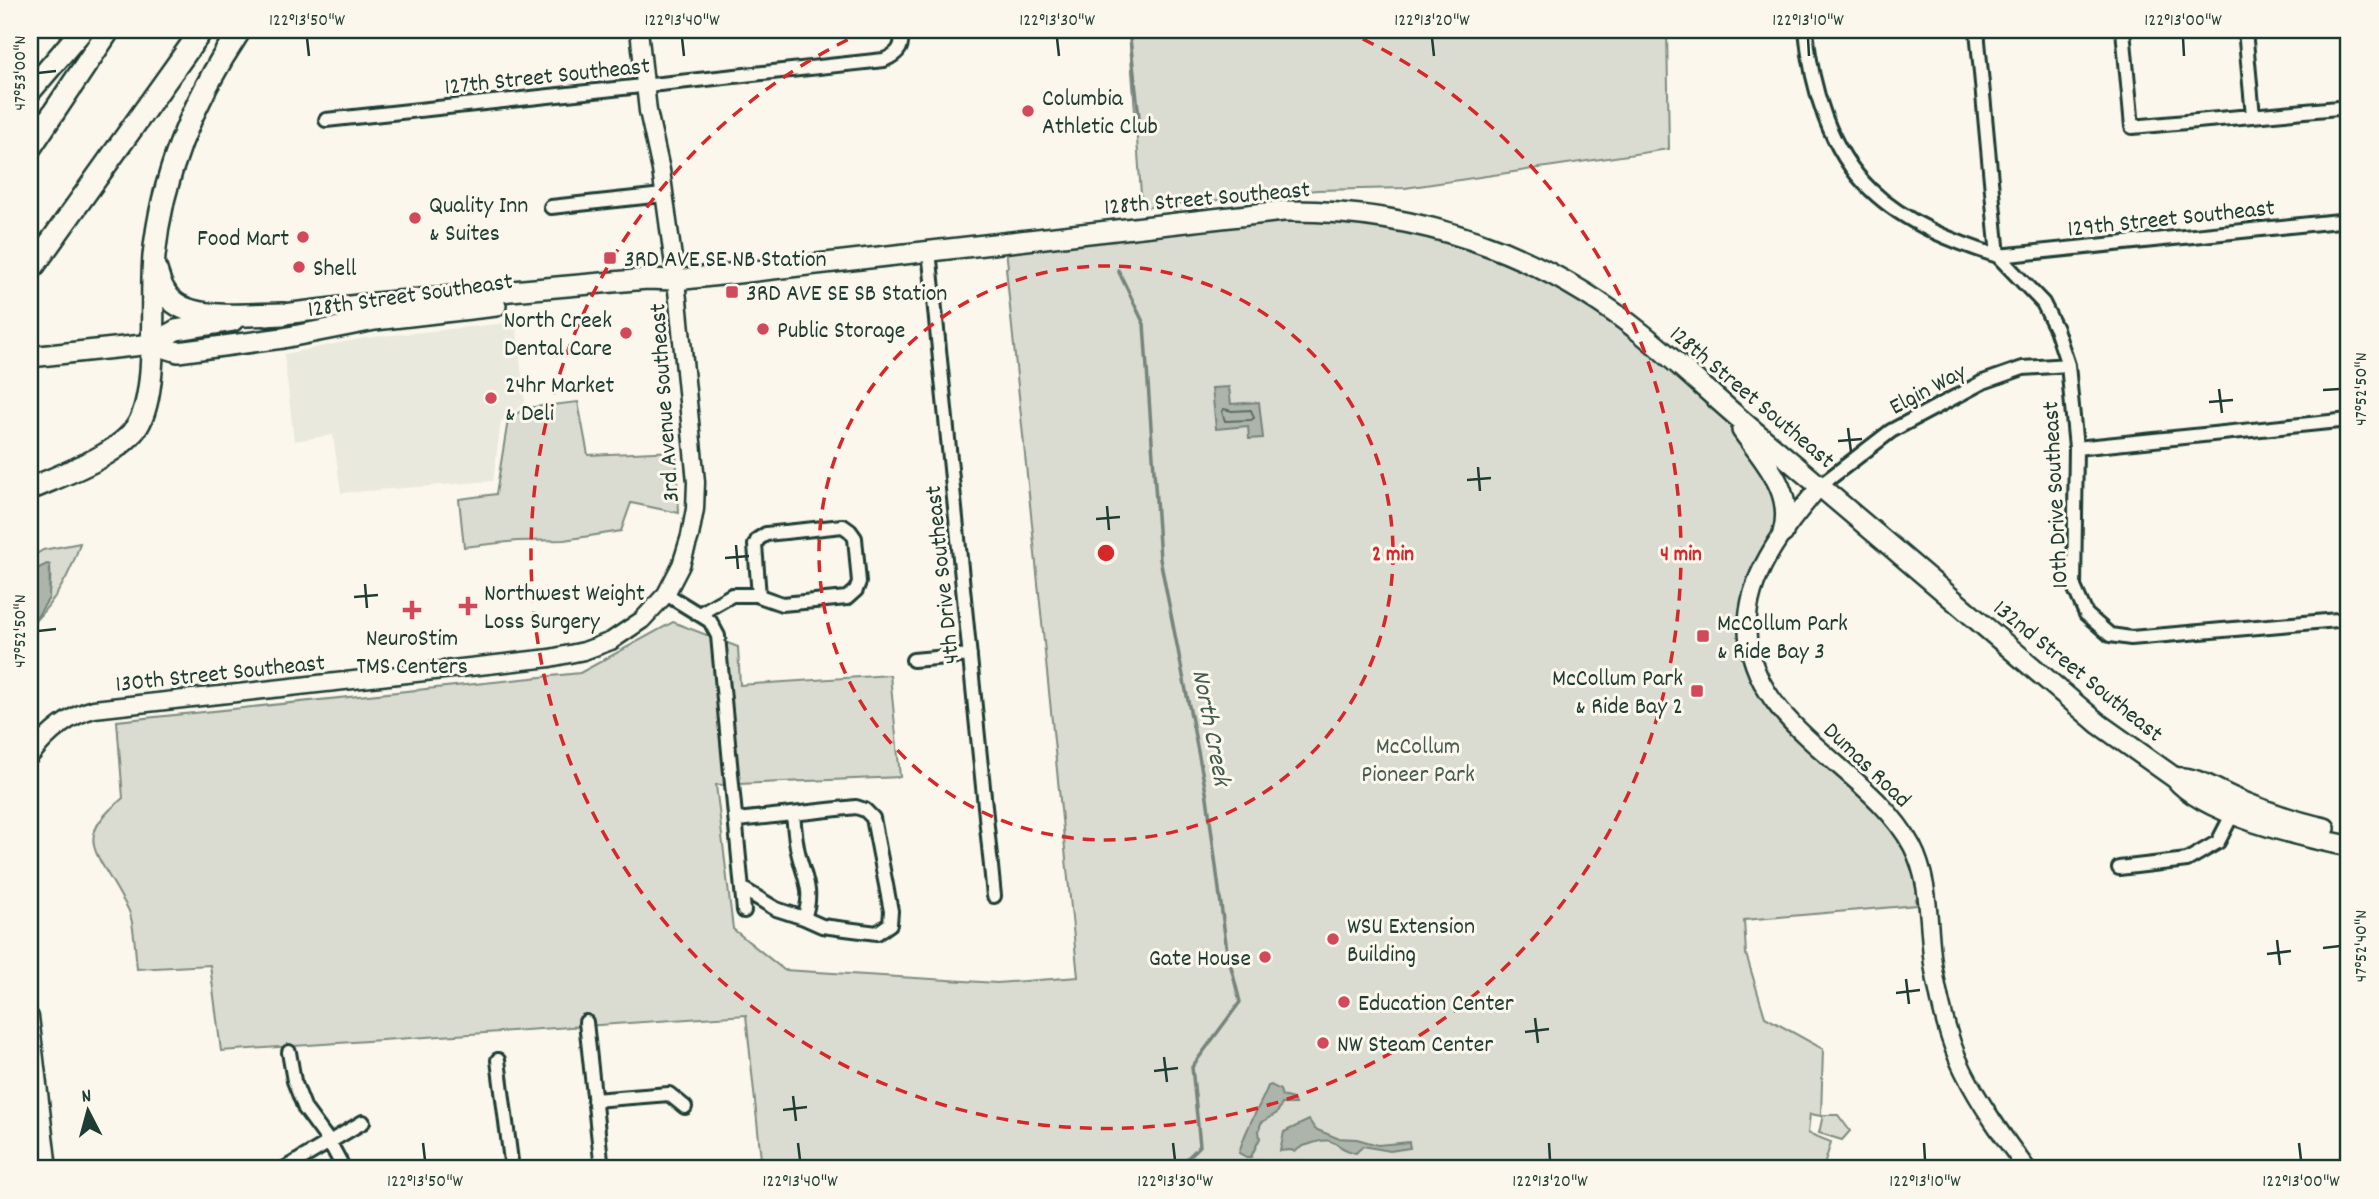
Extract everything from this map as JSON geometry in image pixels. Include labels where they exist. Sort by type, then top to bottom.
[{"type":"highway","points":[[30,91],[82,30]]},
{"type":"highway","points":[[30,148],[109,30]]},
{"type":"highway","points":[[30,271],[202,30]]},
{"type":"highway","points":[[30,489],[121,445],[138,426],[148,403],[154,260],[162,204],[181,141],[204,88],[240,30]]},
{"type":"highway","points":[[154,260],[163,290],[174,303],[184,309],[214,314],[283,314]]},
{"type":"main road","name":"128th Street Southeast","points":[[30,357],[152,344],[178,352],[283,338],[375,320],[648,287],[676,280],[1283,211],[1348,213],[1443,229],[1491,245],[1546,270],[1643,334],[1953,599]]},
{"type":"main road","name":"128th Street Southeast","points":[[152,344],[176,330],[283,314],[647,279],[676,280]]},
{"type":"main road","points":[[375,320],[391,310],[445,304],[461,296]]},
{"type":"main road","points":[[1723,404],[1779,485],[1787,511],[1783,533]]},
{"type":"main road","name":"132nd Street Southeast","points":[[1953,599],[2099,724],[2175,778],[2184,790],[2271,828],[2349,846]]},
{"type":"main road","name":"132nd Street Southeast","points":[[2175,778],[2189,777],[2276,815],[2349,833]]},
{"type":"street","name":"3rd Avenue Southeast","points":[[639,30],[645,86],[661,170],[676,280],[696,482],[690,536],[681,565],[666,594]]},
{"type":"street","name":"127th Street Southeast","points":[[326,120],[884,60],[897,54],[902,45],[901,30]]},
{"type":"street","points":[[1806,30],[1816,91],[1829,126],[1845,157],[1871,190],[1916,223],[1958,244],[1998,256],[1976,30]]},
{"type":"street","points":[[2123,30],[2132,127],[2349,107]]},
{"type":"street","points":[[2245,30],[2253,116]]},
{"type":"street","points":[[551,207],[663,195]]},
{"type":"street","name":"129th Street Southeast","points":[[1998,256],[2349,220]]},
{"type":"street","name":"4th Drive Southeast","points":[[929,250],[994,896]]},
{"type":"street","name":"10th Drive Southeast","points":[[1998,256],[2043,303],[2056,329],[2068,365],[2076,448],[2074,587],[2086,614],[2109,635],[2131,638],[2349,619]]},
{"type":"street","name":"Elgin Way","points":[[1821,485],[1891,431],[1983,382],[2023,368],[2068,365]]},
{"type":"street","points":[[2076,448],[2349,420]]},
{"type":"street","name":"Dumas Road","points":[[1821,485],[1783,533],[1765,560],[1755,584],[1748,609],[1748,639],[1758,674],[1785,715],[1871,794],[1895,820],[1913,848],[1925,887],[1931,953],[1947,1029],[1969,1081],[1993,1123],[2027,1169]]},
{"type":"street","points":[[699,614],[732,595],[759,596],[782,604],[847,598],[856,590],[859,582],[855,538],[843,526],[766,534],[758,539],[755,545],[759,596]]},
{"type":"street","points":[[666,594],[709,621],[718,636],[744,911]]},
{"type":"street","name":"130th Street Southeast","points":[[30,755],[57,727],[79,713],[94,709],[528,661],[584,651],[611,641],[642,620],[666,594]]},
{"type":"street","points":[[913,660],[970,655]]},
{"type":"street","points":[[737,820],[856,807],[865,810],[873,818],[891,911],[890,924],[877,933],[822,926],[776,909],[743,889]]},
{"type":"street","points":[[2119,868],[2187,860],[2218,842],[2233,813]]},
{"type":"street","points":[[793,814],[797,850],[807,878],[810,903],[804,918]]},
{"type":"street","points":[[30,1017],[48,1169]]},
{"type":"street","points":[[586,1022],[602,1169]]},
{"type":"street","points":[[289,1052],[293,1081],[305,1109],[330,1143],[344,1169]]},
{"type":"street","points":[[498,1060],[513,1169]]},
{"type":"street","points":[[594,1100],[670,1094],[685,1107]]},
{"type":"street","points":[[284,1169],[363,1122]]},
{"type":"shaded area","points":[[516,322],[525,403],[501,422],[493,481],[341,493],[333,435],[294,441],[284,354],[365,338]]},
{"type":"green space","points":[[1129,30],[1667,30],[1669,149],[1405,188],[1317,190],[1142,208]]},
{"type":"green space","name":"McCollum Pioneer Park","points":[[1348,213],[1546,270],[1759,436],[1783,517],[1765,560],[1748,639],[1778,706],[1895,819],[1927,898],[1916,899],[1917,905],[1744,920],[1746,954],[1765,1017],[1823,1049],[1821,1116],[1810,1114],[1808,1133],[1831,1142],[1823,1169],[762,1169],[746,1015],[221,1051],[210,965],[137,969],[129,911],[97,855],[94,844],[98,824],[123,798],[117,721],[580,673],[673,622],[738,647],[740,685],[890,675],[900,777],[716,785],[733,929],[784,970],[997,983],[1078,977],[1005,242]]},
{"type":"green space","points":[[578,402],[588,455],[676,451],[679,513],[631,503],[621,531],[564,540],[517,541],[464,547],[459,499],[496,494],[508,420],[525,408]]},
{"type":"green space","points":[[80,543],[61,586],[32,624],[48,596],[50,565],[32,571],[30,575],[30,558],[43,550]]},
{"type":"green space","points":[[1823,1115],[1838,1115],[1850,1131],[1842,1140],[1819,1133]]},
{"type":"water","points":[[1229,387],[1231,404],[1259,402],[1263,438],[1249,439],[1248,426],[1216,429],[1212,388]]},
{"type":"water","points":[[50,565],[49,598],[30,628],[30,575],[32,571]]},
{"type":"water","points":[[1268,1086],[1280,1090],[1282,1096],[1293,1099],[1295,1104],[1282,1104],[1277,1113],[1261,1123],[1260,1138],[1251,1157],[1246,1157],[1239,1153],[1242,1144]]},
{"type":"water","points":[[1309,1120],[1315,1129],[1337,1138],[1357,1139],[1378,1145],[1409,1142],[1410,1148],[1390,1151],[1363,1146],[1356,1153],[1326,1140],[1303,1146],[1295,1152],[1280,1151],[1284,1132]]},
{"type":"waterway","name":"North Creek","points":[[1129,30],[1139,117]]},
{"type":"waterway","name":"North Creek","points":[[1118,270],[1144,324],[1160,559],[1207,797],[1227,951],[1240,1002],[1192,1067],[1200,1146],[1176,1169]]},
{"type":"place","name":"Columbia Athletic Club","points":[[1028,111]]},
{"type":"place","name":"Quality Inn & Suites","points":[[415,218]]},
{"type":"place","name":"Food Mart","points":[[303,237]]},
{"type":"place","name":"3RD AVE SE NB Station","points":[[610,258]]},
{"type":"place","name":"Shell","points":[[299,267]]},
{"type":"place","name":"3RD AVE SE SB Station","points":[[732,292]]},
{"type":"place","name":"Public Storage","points":[[763,329]]},
{"type":"place","name":"North Creek Dental Care","points":[[626,333]]},
{"type":"place","name":"24hr Market & Deli","points":[[491,398]]},
{"type":"place","name":"Northwest Weight Loss Surgery","points":[[468,606]]},
{"type":"place","name":"NeuroStim TMS Centers","points":[[412,610]]},
{"type":"place","name":"McCollum Park & Ride Bay 3","points":[[1703,636]]},
{"type":"place","name":"McCollum Park & Ride Bay 2","points":[[1697,691]]},
{"type":"place","name":"WSU Extension Building","points":[[1333,939]]},
{"type":"place","name":"Gate House","points":[[1265,957]]},
{"type":"place","name":"Education Center","points":[[1344,1002]]},
{"type":"place","name":"NW Steam Center","points":[[1323,1043]]}]
